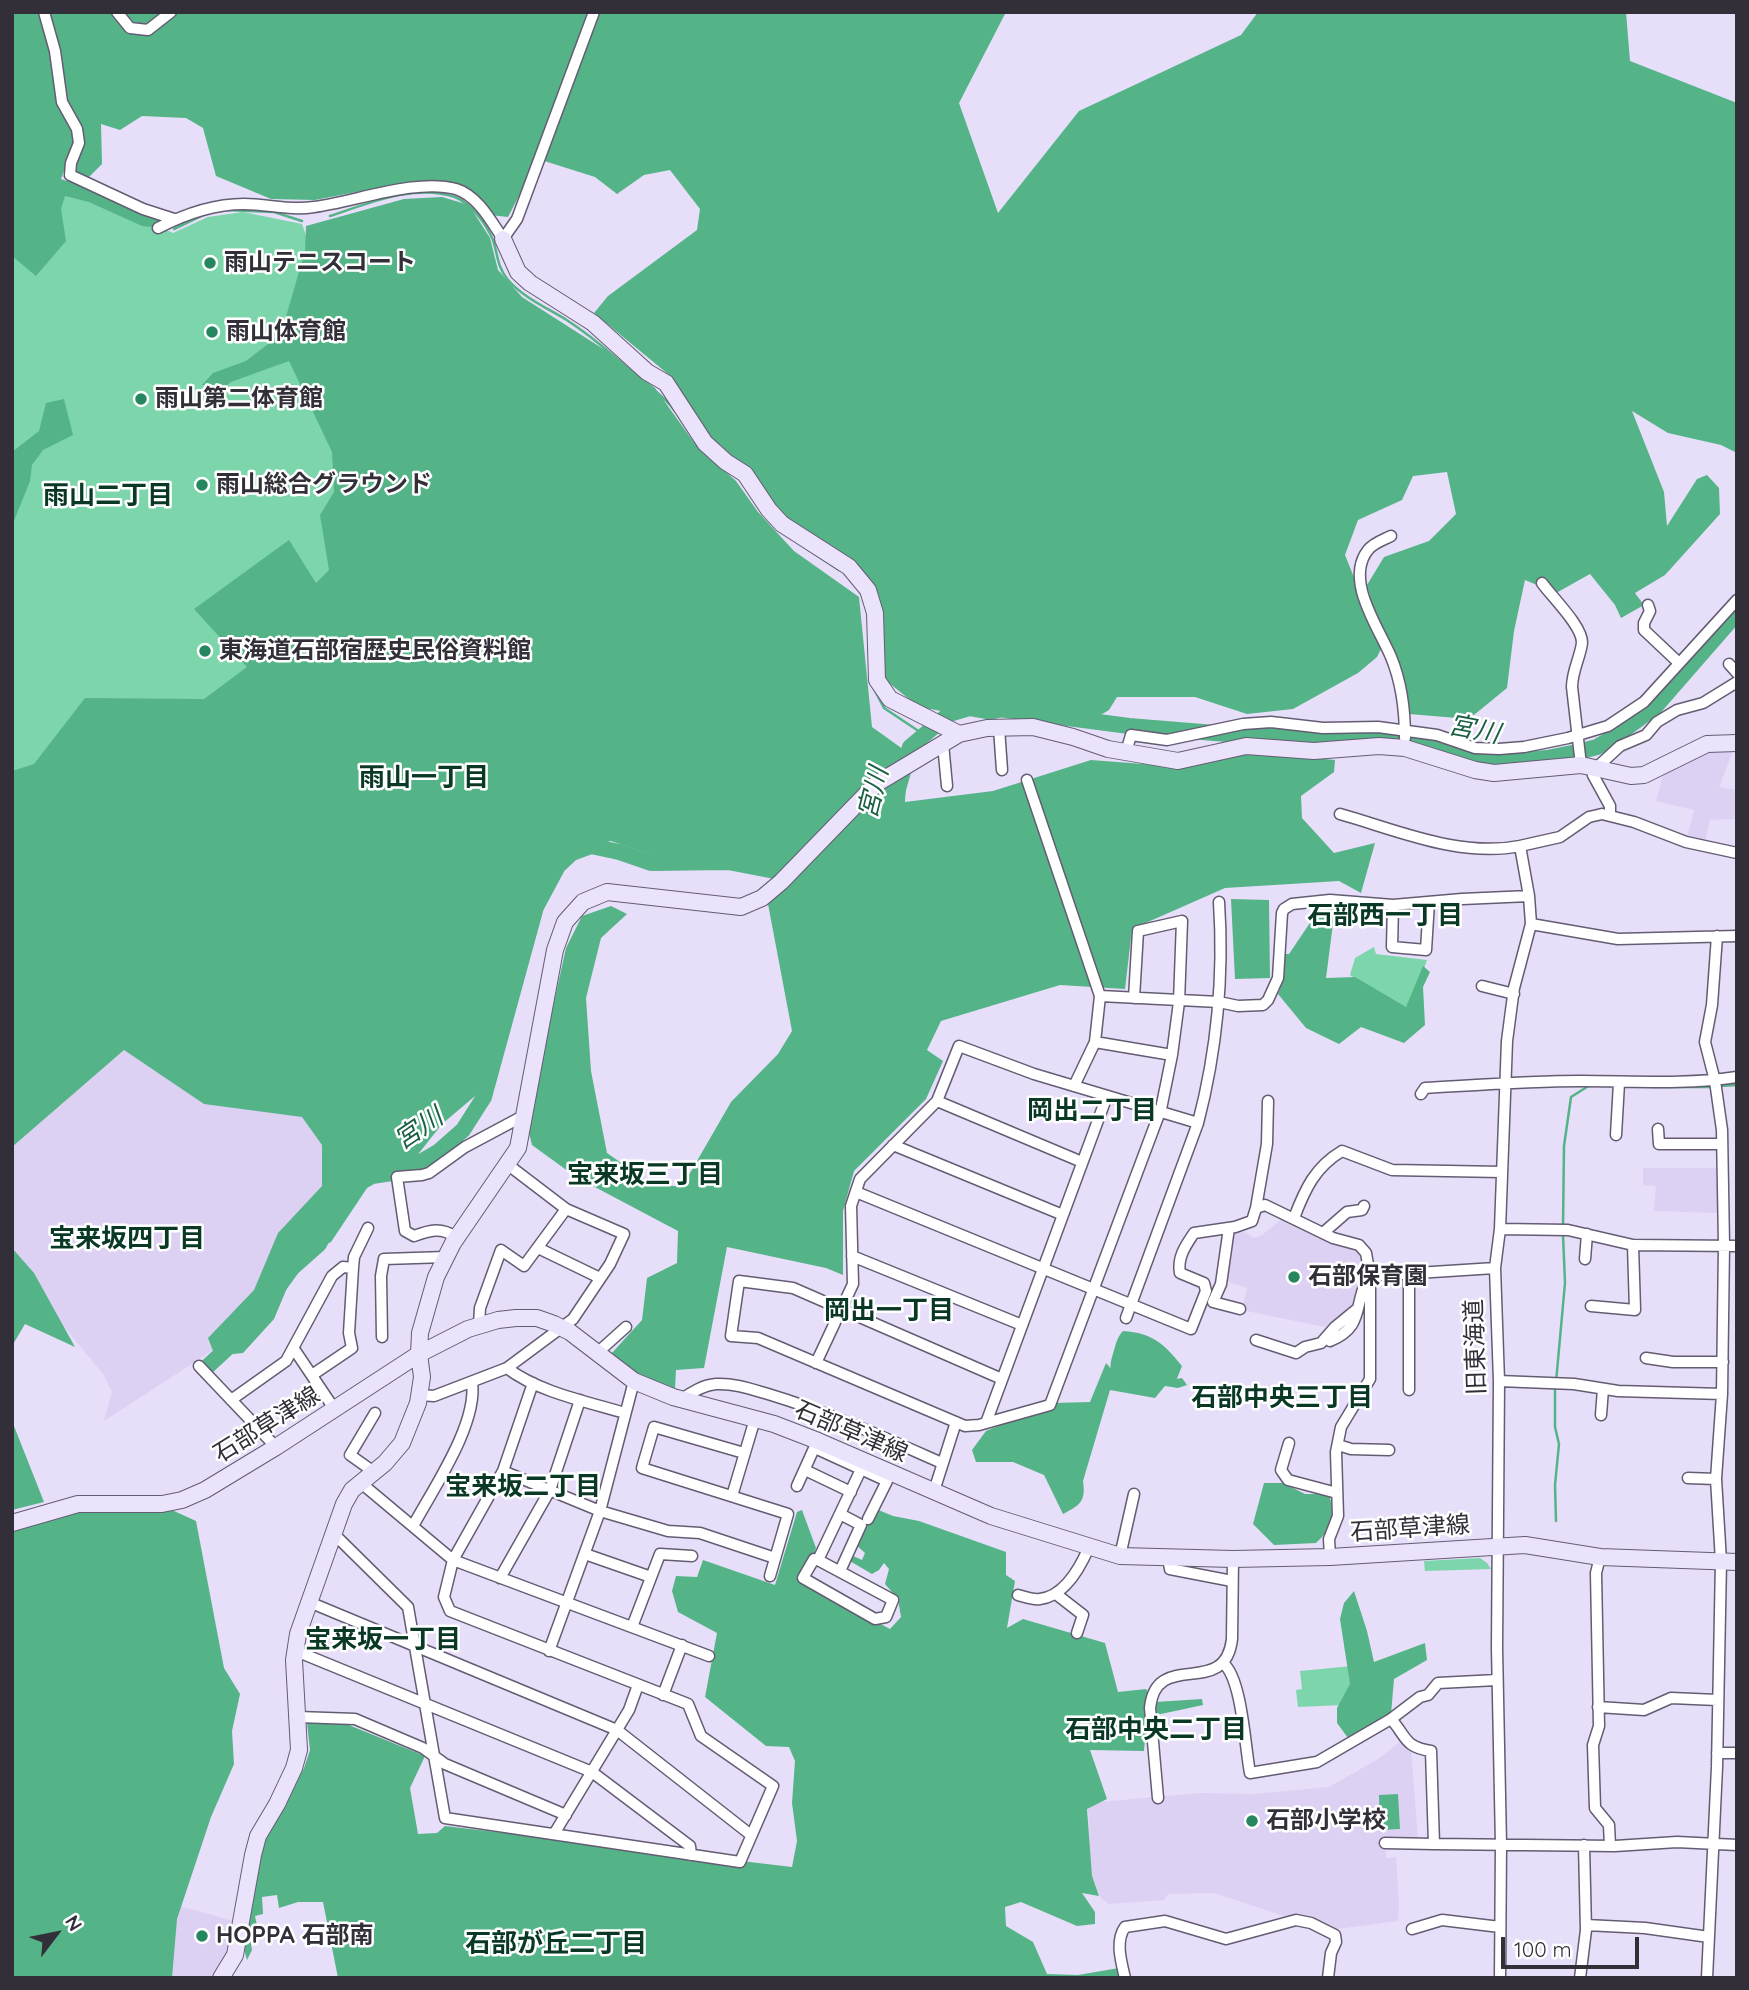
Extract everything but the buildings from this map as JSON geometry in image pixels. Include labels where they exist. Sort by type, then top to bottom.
[{"type":"street","points":[[44,12],[55,51],[62,102],[77,129],[79,143],[71,163],[70,175],[143,209],[174,219]]},
{"type":"street","points":[[117,12],[130,28],[148,30],[172,12]]},
{"type":"street","points":[[503,239],[517,219],[594,12]]},
{"type":"street","points":[[158,228],[174,219],[223,205],[304,208],[405,189],[455,189],[476,201],[503,239],[513,264],[530,283],[593,323],[647,372],[666,383],[705,443],[726,462],[745,474],[769,510],[782,524],[849,567],[868,590],[875,613],[877,680],[890,699],[959,734]]},
{"type":"street","points":[[1391,536],[1369,548],[1360,564],[1360,584],[1368,611],[1392,658],[1400,691],[1405,739]]},
{"type":"street","points":[[1542,583],[1559,606],[1573,619],[1581,634],[1582,643],[1572,677],[1579,737],[1585,764],[1610,806],[1610,815]]},
{"type":"street","points":[[221,1978],[235,1955],[258,1836],[294,1768],[299,1750],[296,1651],[298,1634],[344,1504],[352,1490],[402,1443],[419,1395],[422,1377],[418,1354],[419,1333],[436,1277],[456,1237],[519,1148],[555,950],[565,922],[583,902],[607,892],[741,907],[762,898],[786,877],[876,784],[959,734],[987,728],[1033,727],[1108,749],[1128,746],[1178,761],[1246,746],[1314,751],[1344,750],[1437,735],[1475,748],[1499,749],[1579,737],[1608,726],[1644,702],[1737,589]]},
{"type":"street","points":[[1677,661],[1737,600]]},
{"type":"street","points":[[1648,605],[1650,611],[1644,623],[1644,630],[1677,661]]},
{"type":"street","points":[[1585,764],[1646,735],[1657,722],[1677,710],[1703,703],[1737,682]]},
{"type":"street","points":[[1128,746],[1131,735],[1167,740],[1243,724],[1270,722],[1323,728],[1378,727],[1475,770],[1494,773],[1585,764],[1631,776],[1644,775],[1707,744],[1737,743]]},
{"type":"street","points":[[999,728],[1002,770]]},
{"type":"street","points":[[943,744],[947,786]]},
{"type":"street","points":[[1027,780],[1100,996],[1095,1042],[1074,1086]]},
{"type":"street","points":[[1340,814],[1450,845],[1498,850],[1560,837],[1589,817],[1602,814],[1634,822],[1686,842],[1737,853]]},
{"type":"street","name":"旧東海道","points":[[1500,1978],[1501,1845],[1497,1680],[1499,1381],[1494,1268],[1500,1229],[1504,1083],[1514,994],[1531,924],[1530,897],[1520,846]]},
{"type":"street","points":[[1100,996],[1263,1005],[1278,978],[1282,913],[1287,906],[1330,901],[1393,905],[1530,897]]},
{"type":"street","points":[[1126,1318],[1198,1123],[1210,1071],[1219,1002],[1222,946],[1219,902]]},
{"type":"street","points":[[1393,905],[1392,947],[1426,950],[1429,902]]},
{"type":"street","points":[[1002,1379],[793,1288],[739,1281],[731,1336],[758,1338],[965,1426],[986,1423],[1050,1405],[1160,1112],[1172,1055],[1179,1000],[1182,921],[1138,931],[1135,998]]},
{"type":"street","points":[[1531,924],[1618,939],[1737,936]]},
{"type":"street","points":[[1707,1978],[1717,1700],[1729,1562],[1716,1479],[1723,1362],[1722,1144],[1715,1081],[1705,1042],[1713,993],[1717,936]]},
{"type":"street","points":[[1482,986],[1514,994]]},
{"type":"street","points":[[1095,1042],[1172,1055]]},
{"type":"street","points":[[816,1363],[853,1284],[851,1206],[860,1179],[937,1101],[959,1046],[1034,1074],[1198,1123]]},
{"type":"street","points":[[1421,1094],[1425,1087],[1504,1083],[1715,1081],[1737,1077]]},
{"type":"street","points":[[1616,1135],[1619,1083]]},
{"type":"street","points":[[986,1423],[1107,1096]]},
{"type":"street","points":[[937,1101],[1082,1162]]},
{"type":"street","points":[[856,1192],[1191,1329],[1206,1291],[1204,1283],[1180,1273],[1183,1250],[1194,1233],[1229,1228],[1252,1221],[1267,1144],[1268,1101]]},
{"type":"street","points":[[456,1237],[433,1229],[414,1236],[405,1231],[397,1177],[429,1173],[465,1147],[525,1115]]},
{"type":"street","points":[[1658,1129],[1659,1144],[1722,1144]]},
{"type":"street","points":[[893,1145],[1063,1215]]},
{"type":"street","points":[[1294,1218],[1313,1175],[1327,1160],[1342,1151],[1392,1170],[1502,1172]]},
{"type":"street","points":[[419,1395],[434,1396],[507,1368],[573,1319],[624,1234],[566,1209],[507,1164]]},
{"type":"street","points":[[1722,1173],[1737,1174]]},
{"type":"street","points":[[1256,1208],[1265,1205],[1323,1233],[1359,1245],[1366,1253],[1370,1276],[1370,1379],[1341,1427],[1338,1444],[1338,1516],[1329,1539],[1330,1557]]},
{"type":"street","points":[[1323,1233],[1347,1212],[1362,1210],[1364,1206]]},
{"type":"street","points":[[480,1325],[480,1308],[501,1250],[524,1266],[566,1209]]},
{"type":"street","points":[[312,1375],[352,1348],[349,1333],[354,1257],[368,1228]]},
{"type":"street","points":[[1229,1228],[1221,1284],[1213,1302],[1240,1309]]},
{"type":"street","points":[[1500,1229],[1568,1230],[1633,1245],[1737,1246]]},
{"type":"street","points":[[1585,1259],[1587,1234]]},
{"type":"street","points":[[1591,1306],[1635,1310],[1633,1245]]},
{"type":"street","points":[[538,1248],[600,1278]]},
{"type":"street","points":[[852,1256],[1022,1325]]},
{"type":"street","points":[[382,1338],[384,1259],[446,1257]]},
{"type":"street","points":[[231,1400],[286,1361],[331,1276],[343,1267],[353,1268]]},
{"type":"street","points":[[1330,1341],[1351,1329],[1357,1319],[1364,1283],[1370,1276],[1494,1268]]},
{"type":"street","points":[[1409,1275],[1409,1390]]},
{"type":"street","points":[[1256,1340],[1296,1353],[1305,1347],[1321,1343],[1357,1309]]},
{"type":"street","name":"石部草津線","points":[[12,1523],[78,1504],[162,1504],[181,1500],[205,1490],[276,1447],[418,1354],[480,1325],[516,1318],[537,1318],[561,1327],[634,1381],[682,1399],[755,1419],[991,1516],[1120,1556],[1233,1559],[1330,1557],[1525,1545],[1600,1557],[1729,1562]]},
{"type":"street","points":[[597,1353],[626,1327]]},
{"type":"street","points":[[294,1349],[335,1410]]},
{"type":"street","points":[[1646,1358],[1673,1362],[1723,1362]]},
{"type":"street","points":[[198,1366],[276,1447]]},
{"type":"street","points":[[507,1368],[521,1379],[625,1413]]},
{"type":"street","points":[[413,1526],[456,1449],[474,1395],[472,1381]]},
{"type":"street","points":[[549,1651],[600,1511],[634,1381]]},
{"type":"street","points":[[1499,1381],[1574,1384],[1618,1391],[1722,1394]]},
{"type":"street","points":[[333,1533],[408,1607],[445,1818],[740,1862],[772,1786],[701,1736],[688,1704],[450,1611],[444,1597],[453,1560],[503,1471],[533,1383]]},
{"type":"street","points":[[682,1399],[697,1389],[715,1384],[738,1385],[857,1426],[942,1463]]},
{"type":"street","points":[[1601,1415],[1603,1389]]},
{"type":"street","points":[[500,1578],[550,1490],[580,1400]]},
{"type":"street","points":[[374,1413],[350,1455],[367,1478],[413,1526],[453,1560],[709,1656]]},
{"type":"street","points":[[732,1496],[755,1419]]},
{"type":"street","points":[[934,1491],[956,1422]]},
{"type":"street","points":[[744,1454],[654,1427],[642,1468],[788,1514],[770,1576]]},
{"type":"street","points":[[1289,1443],[1281,1470],[1288,1480],[1337,1493]]},
{"type":"street","points":[[797,1486],[816,1444]]},
{"type":"street","points":[[1338,1444],[1351,1449],[1389,1450]]},
{"type":"street","points":[[818,1560],[864,1465],[887,1481],[868,1519]]},
{"type":"street","points":[[805,1470],[851,1492]]},
{"type":"street","points":[[503,1471],[600,1511],[668,1531],[700,1533],[775,1558]]},
{"type":"street","points":[[1688,1478],[1716,1479]]},
{"type":"street","points":[[1120,1556],[1134,1494]]},
{"type":"street","points":[[840,1514],[861,1525],[840,1571]]},
{"type":"street","points":[[1018,1595],[1039,1599],[1056,1594],[1083,1561],[1089,1547]]},
{"type":"street","points":[[632,1627],[660,1553],[692,1556]]},
{"type":"street","points":[[584,1554],[651,1577]]},
{"type":"street","points":[[1600,1557],[1596,1573],[1599,1726],[1592,1745],[1592,1776],[1595,1808],[1609,1825],[1611,1846]]},
{"type":"street","points":[[1168,1558],[1170,1569],[1233,1581]]},
{"type":"street","points":[[814,1559],[840,1571],[893,1600],[886,1617],[875,1619],[803,1578],[814,1559]]},
{"type":"street","points":[[1158,1798],[1151,1694],[1163,1680],[1203,1672],[1224,1664],[1232,1639],[1233,1559]]},
{"type":"street","points":[[843,1600],[853,1579]]},
{"type":"street","points":[[1056,1594],[1083,1615],[1077,1633]]},
{"type":"street","points":[[309,1602],[617,1730],[751,1835]]},
{"type":"street","points":[[663,1695],[682,1645]]},
{"type":"street","points":[[296,1651],[592,1772],[690,1846],[691,1855]]},
{"type":"street","points":[[1224,1664],[1231,1670],[1238,1689],[1250,1773],[1317,1762],[1391,1719],[1420,1697],[1428,1695],[1438,1683],[1497,1680]]},
{"type":"street","points":[[554,1835],[629,1710],[638,1685]]},
{"type":"street","points":[[1598,1707],[1644,1710],[1671,1698],[1717,1700]]},
{"type":"street","points":[[298,1717],[355,1719],[424,1748],[445,1764],[566,1815]]},
{"type":"street","points":[[1391,1719],[1405,1741],[1417,1749],[1431,1751],[1434,1844]]},
{"type":"street","points":[[1717,1753],[1737,1753]]},
{"type":"street","points":[[1385,1843],[1611,1846],[1677,1842],[1737,1845]]},
{"type":"street","points":[[1580,1978],[1586,1925],[1584,1845]]},
{"type":"street","points":[[1125,1978],[1119,1935],[1125,1927],[1165,1921],[1226,1940],[1296,1920],[1311,1923],[1335,1935],[1336,1942],[1331,1953],[1328,1978]]},
{"type":"street","points":[[1412,1929],[1442,1920],[1500,1927]]},
{"type":"street","points":[[1586,1925],[1645,1928],[1709,1937]]},
{"type":"shaded area","points":[[12,12],[1006,12],[959,103],[998,213],[1079,111],[1241,35],[1258,12],[1626,12],[1630,61],[1737,103],[1737,453],[1721,445],[1668,433],[1632,411],[1664,492],[1667,526],[1697,479],[1707,475],[1719,488],[1720,514],[1665,575],[1635,593],[1644,605],[1621,618],[1615,605],[1590,574],[1556,593],[1525,580],[1514,631],[1507,688],[1469,719],[1409,714],[1393,653],[1377,622],[1367,585],[1384,557],[1429,541],[1456,514],[1447,472],[1413,476],[1402,500],[1358,520],[1345,555],[1382,647],[1377,657],[1358,673],[1293,709],[1247,714],[1195,697],[1117,697],[1109,710],[1097,717],[1033,709],[991,720],[919,707],[884,679],[879,596],[849,558],[780,518],[710,441],[668,374],[594,313],[608,296],[697,230],[700,209],[670,170],[644,175],[617,194],[595,177],[538,159],[508,217],[490,215],[476,197],[436,182],[408,182],[315,200],[271,199],[216,176],[203,128],[186,118],[142,116],[120,130],[101,124],[102,164],[86,180],[73,173],[83,132],[79,129],[61,179],[91,189],[161,220],[151,227],[142,226],[89,202],[65,196],[61,209],[66,241],[36,276],[12,256]]},
{"type":"shaded area","points":[[62,188],[89,195],[173,233],[208,217],[243,212],[302,224],[310,247],[338,454],[331,574],[252,675],[206,709],[40,766],[12,773],[12,226]]},
{"type":"shaded area","points":[[442,197],[469,205],[490,238],[498,270],[522,297],[608,352],[655,388],[695,444],[736,481],[758,512],[794,551],[859,597],[872,727],[907,752],[905,802],[993,791],[1091,760],[1182,767],[1245,751],[1335,760],[1334,772],[1301,796],[1302,818],[1334,853],[1375,843],[1361,893],[1339,881],[1225,888],[1132,929],[1125,989],[1060,985],[941,1021],[927,1050],[943,1061],[926,1099],[854,1171],[843,1211],[843,1275],[826,1268],[727,1247],[704,1368],[676,1370],[675,1389],[638,1375],[611,1354],[642,1320],[647,1278],[677,1263],[678,1231],[576,1177],[532,1145],[527,1125],[566,948],[582,916],[611,906],[627,914],[601,938],[586,998],[591,1071],[607,1153],[650,1183],[682,1187],[731,1102],[778,1054],[792,1031],[768,904],[818,852],[787,868],[654,856],[611,841],[570,849],[554,866],[540,920],[481,1091],[442,1124],[408,1167],[379,1170],[331,1242],[300,1257],[274,1319],[243,1353],[215,1356],[208,1338],[254,1290],[278,1233],[322,1186],[322,1145],[302,1117],[204,1104],[124,1050],[12,1147],[12,771],[34,764],[85,698],[204,699],[247,667],[194,609],[289,540],[316,583],[329,570],[320,515],[334,492],[332,452],[289,361],[231,382],[224,388],[202,385],[213,373],[246,361],[281,334],[305,251],[306,226],[404,199]]},
{"type":"shaded area","points":[[64,399],[73,435],[43,450],[32,465],[30,481],[12,526],[12,452],[39,431],[46,403]]},
{"type":"shaded area","points":[[1734,748],[1719,787],[1737,790],[1737,819],[1710,820],[1705,842],[1687,837],[1694,810],[1656,801],[1664,772],[1705,749]]},
{"type":"shaded area","points":[[1231,899],[1269,900],[1270,978],[1235,979]]},
{"type":"shaded area","points":[[1320,908],[1335,908],[1326,978],[1355,977],[1406,1007],[1423,966],[1430,972],[1423,987],[1425,1025],[1404,1043],[1361,1027],[1339,1044],[1306,1028],[1278,994],[1282,984],[1284,954],[1289,954]]},
{"type":"shaded area","points":[[1374,947],[1376,954],[1427,960],[1409,1012],[1350,975],[1355,958]]},
{"type":"shaded area","points":[[124,1040],[304,1107],[333,1147],[334,1199],[218,1347],[104,1421],[112,1392],[104,1375],[12,1264],[12,1142]]},
{"type":"shaded area","points":[[1643,1168],[1719,1168],[1718,1213],[1654,1211],[1656,1186],[1643,1185]]},
{"type":"shaded area","name":"石部保育園","points":[[1282,1219],[1330,1243],[1355,1247],[1364,1257],[1365,1273],[1358,1298],[1349,1313],[1324,1327],[1242,1310],[1247,1288],[1223,1280],[1232,1233],[1245,1232],[1254,1238]]},
{"type":"shaded area","points":[[12,1248],[34,1273],[75,1347],[25,1324],[12,1346]]},
{"type":"shaded area","points":[[1123,1331],[1150,1337],[1163,1346],[1182,1366],[1176,1381],[1134,1383],[1115,1379],[1111,1363],[1117,1340]]},
{"type":"shaded area","points":[[1106,1363],[1113,1371],[1153,1383],[1182,1378],[1187,1385],[1178,1388],[1165,1386],[1155,1398],[1110,1390],[1083,1481],[1084,1494],[1078,1505],[1063,1514],[1044,1475],[1013,1462],[976,1462],[972,1450],[986,1431],[1053,1403],[1090,1402]]},
{"type":"shaded area","points":[[12,1421],[44,1502],[12,1510]]},
{"type":"shaded area","points":[[1264,1483],[1283,1483],[1305,1494],[1329,1494],[1331,1521],[1316,1543],[1274,1545],[1253,1524]]},
{"type":"shaded area","points":[[84,1508],[174,1511],[196,1521],[224,1668],[240,1694],[232,1731],[234,1764],[211,1817],[177,1919],[172,1978],[12,1978],[12,1530]]},
{"type":"shaded area","points":[[876,1509],[893,1516],[919,1521],[1006,1552],[1006,1575],[1015,1581],[1007,1628],[1023,1619],[1105,1643],[1118,1692],[1146,1689],[1155,1702],[1202,1699],[1203,1705],[1147,1717],[1144,1751],[1090,1750],[1107,1799],[1087,1809],[1092,1876],[1099,1896],[1082,1893],[1095,1912],[1095,1924],[1077,1926],[1021,1902],[1005,1907],[1006,1926],[1033,1942],[1047,1974],[1078,1975],[1119,1968],[1122,1978],[338,1978],[323,1902],[298,1902],[279,1908],[277,1895],[262,1897],[263,1914],[255,1916],[258,1930],[250,1938],[252,1950],[247,1960],[244,1949],[262,1842],[304,1768],[310,1750],[307,1723],[310,1720],[339,1721],[425,1756],[410,1788],[418,1834],[437,1833],[445,1826],[792,1867],[797,1841],[792,1803],[795,1761],[789,1747],[766,1746],[705,1697],[717,1633],[678,1612],[672,1591],[676,1576],[697,1577],[703,1560],[775,1585],[797,1512],[802,1510],[816,1548],[804,1584],[890,1629],[901,1617],[898,1599],[885,1584],[889,1569],[884,1563],[872,1574],[848,1560],[851,1555],[862,1560],[865,1553],[855,1544]]},
{"type":"shaded area","points":[[1480,1558],[1491,1569],[1425,1571],[1424,1561]]},
{"type":"shaded area","points":[[1354,1591],[1374,1662],[1425,1643],[1427,1660],[1394,1679],[1391,1714],[1351,1742],[1337,1723],[1337,1708],[1350,1684],[1340,1619],[1344,1603]]},
{"type":"shaded area","points":[[1352,1666],[1353,1691],[1343,1705],[1298,1707],[1296,1690],[1302,1689],[1300,1671]]},
{"type":"shaded area","name":"石部小学校","points":[[1401,1741],[1411,1749],[1418,1839],[1385,1840],[1386,1858],[1396,1857],[1398,1921],[1338,1929],[1308,1916],[1287,1917],[1214,1893],[1168,1894],[1164,1900],[1108,1904],[1101,1898],[1091,1878],[1088,1803],[1201,1793],[1254,1794],[1329,1787],[1378,1759]]},
{"type":"shaded area","points":[[1398,1794],[1400,1829],[1380,1830],[1379,1795]]},
{"type":"shaded area","name":"HOPPA 石部南","points":[[176,1905],[234,1921],[229,1951],[211,1978],[167,1978]]},
{"type":"waterway","points":[[58,183],[75,182]]},
{"type":"waterway","points":[[330,216],[375,201],[424,192],[440,193],[461,200],[478,215],[493,240],[502,270],[514,286],[594,340],[675,411]]},
{"type":"waterway","points":[[226,210],[274,212],[302,221]]},
{"type":"waterway","points":[[174,229],[203,215]]},
{"type":"waterway","points":[[783,533],[839,570]]},
{"type":"waterway","name":"宮川","points":[[208,1366],[248,1329],[292,1268],[319,1244],[345,1191],[372,1176],[405,1171],[438,1152],[463,1130],[484,1097],[536,907],[558,866],[572,853],[591,846],[651,863],[728,862],[811,878],[833,877],[855,869],[878,853],[892,831],[898,789],[910,747],[949,714],[976,706],[1129,726],[1227,734],[1398,739],[1498,762],[1547,758],[1582,751],[1597,747],[1614,737],[1655,707],[1737,613]]},
{"type":"waterway","points":[[873,687],[884,708],[923,734]]},
{"type":"waterway","points":[[1563,1228],[1564,1146],[1571,1097],[1590,1085]]},
{"type":"waterway","points":[[1719,1086],[1737,1085]]},
{"type":"waterway","points":[[1653,1087],[1713,1087]]},
{"type":"waterway","points":[[1556,1382],[1565,1283],[1563,1235]]},
{"type":"waterway","points":[[1555,1388],[1555,1427],[1559,1444],[1555,1485],[1556,1521]]},
{"type":"place","name":"雨山テニスコート","points":[[210,263]]},
{"type":"place","name":"雨山体育館","points":[[212,332]]},
{"type":"place","name":"雨山第二体育館","points":[[141,399]]},
{"type":"place","name":"雨山総合グラウンド","points":[[202,485]]},
{"type":"place","name":"東海道石部宿歴史民俗資料館","points":[[205,651]]},
{"type":"place","name":"石部保育園","points":[[1294,1277]]},
{"type":"place","name":"石部小学校","points":[[1252,1821]]},
{"type":"place","name":"HOPPA 石部南","points":[[202,1936]]},
{"type":"district","name":"雨山二丁目","points":[[108,496]]},
{"type":"district","name":"雨山一丁目","points":[[424,778]]},
{"type":"district","name":"石部西一丁目","points":[[1385,916]]},
{"type":"district","name":"岡出二丁目","points":[[1092,1111]]},
{"type":"district","name":"宝来坂三丁目","points":[[645,1175]]},
{"type":"district","name":"宝来坂四丁目","points":[[127,1239]]},
{"type":"district","name":"岡出一丁目","points":[[889,1311]]},
{"type":"district","name":"石部中央三丁目","points":[[1282,1398]]},
{"type":"district","name":"宝来坂二丁目","points":[[523,1487]]},
{"type":"district","name":"宝来坂一丁目","points":[[383,1640]]},
{"type":"district","name":"石部中央二丁目","points":[[1156,1730]]},
{"type":"district","name":"石部が丘二丁目","points":[[556,1944]]}]
